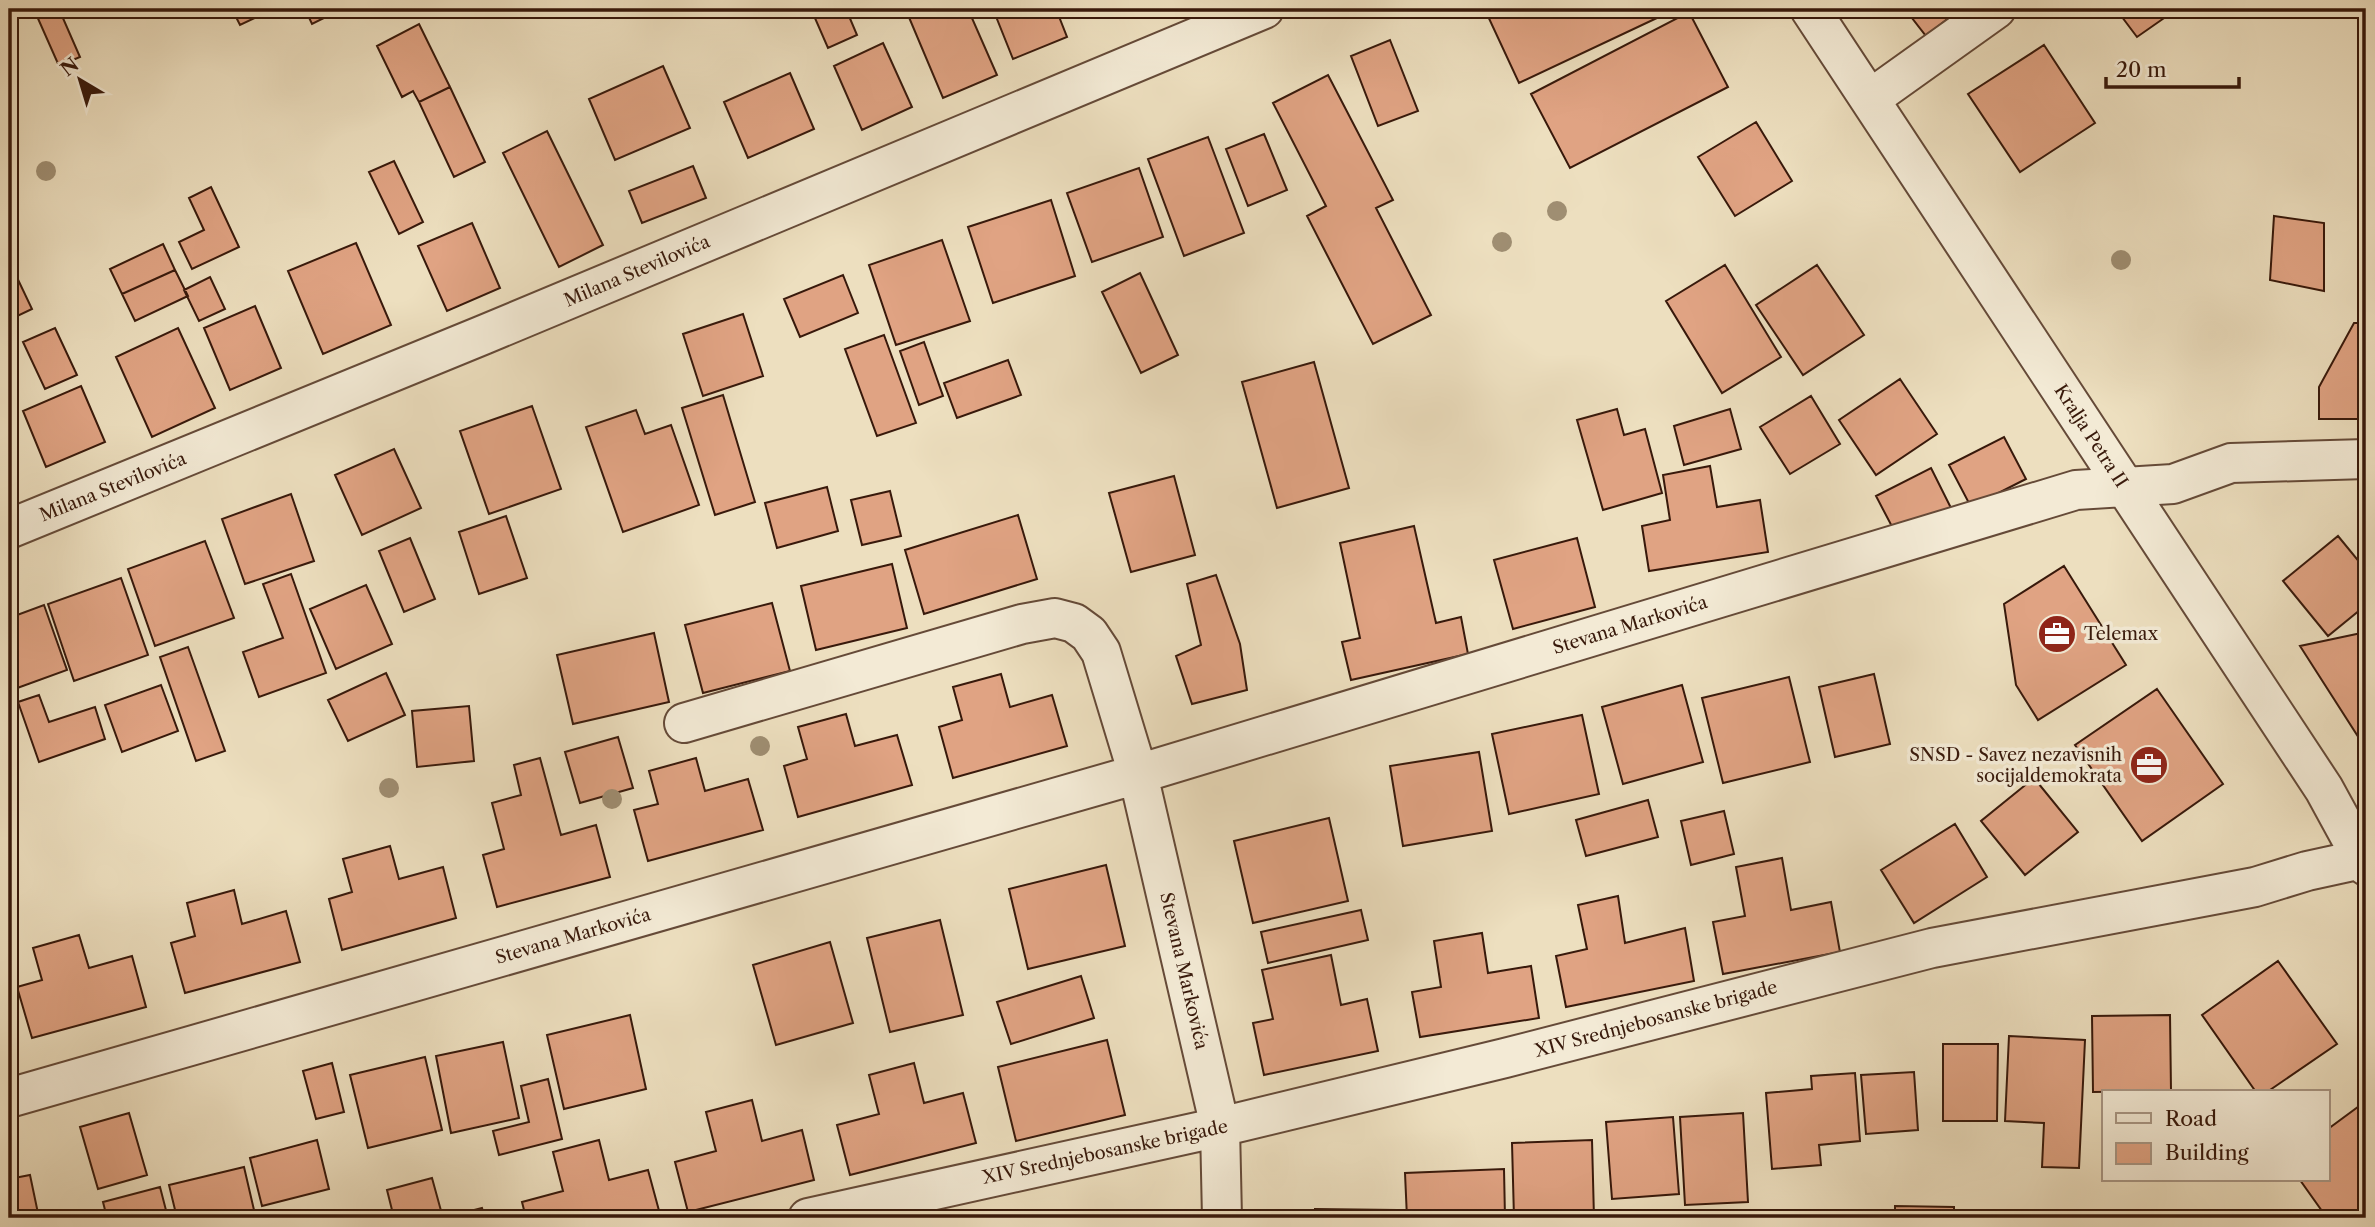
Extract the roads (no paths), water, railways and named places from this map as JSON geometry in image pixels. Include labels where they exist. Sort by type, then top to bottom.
[{"type":"street","name":"Milana Stevilovića","points":[[9,529],[495,330],[1264,9]]},
{"type":"street","name":"Kralja Petra II","points":[[1810,9],[2318,779],[2364,863]]},
{"type":"street","points":[[1870,99],[1996,9]]},
{"type":"street","name":"Stevana Markovića","points":[[9,1098],[1138,774],[2067,493],[2124,486],[2173,484],[2231,463],[2366,459]]},
{"type":"street","name":"Stevana Markovića","points":[[684,723],[1022,624],[1055,618],[1074,623],[1089,634],[1101,652],[1138,774],[1220,1127],[1222,1218]]},
{"type":"street","name":"XIV Srednjebosanske brigade","points":[[808,1218],[952,1202],[1220,1127],[1505,1058],[1932,948],[2255,887],[2307,871],[2364,863]]},
{"type":"place","name":"Telemax","points":[[2057,634]]},
{"type":"place","name":"SNSD - Savez nezavisnih socijaldemokrata","points":[[2149,765]]}]
